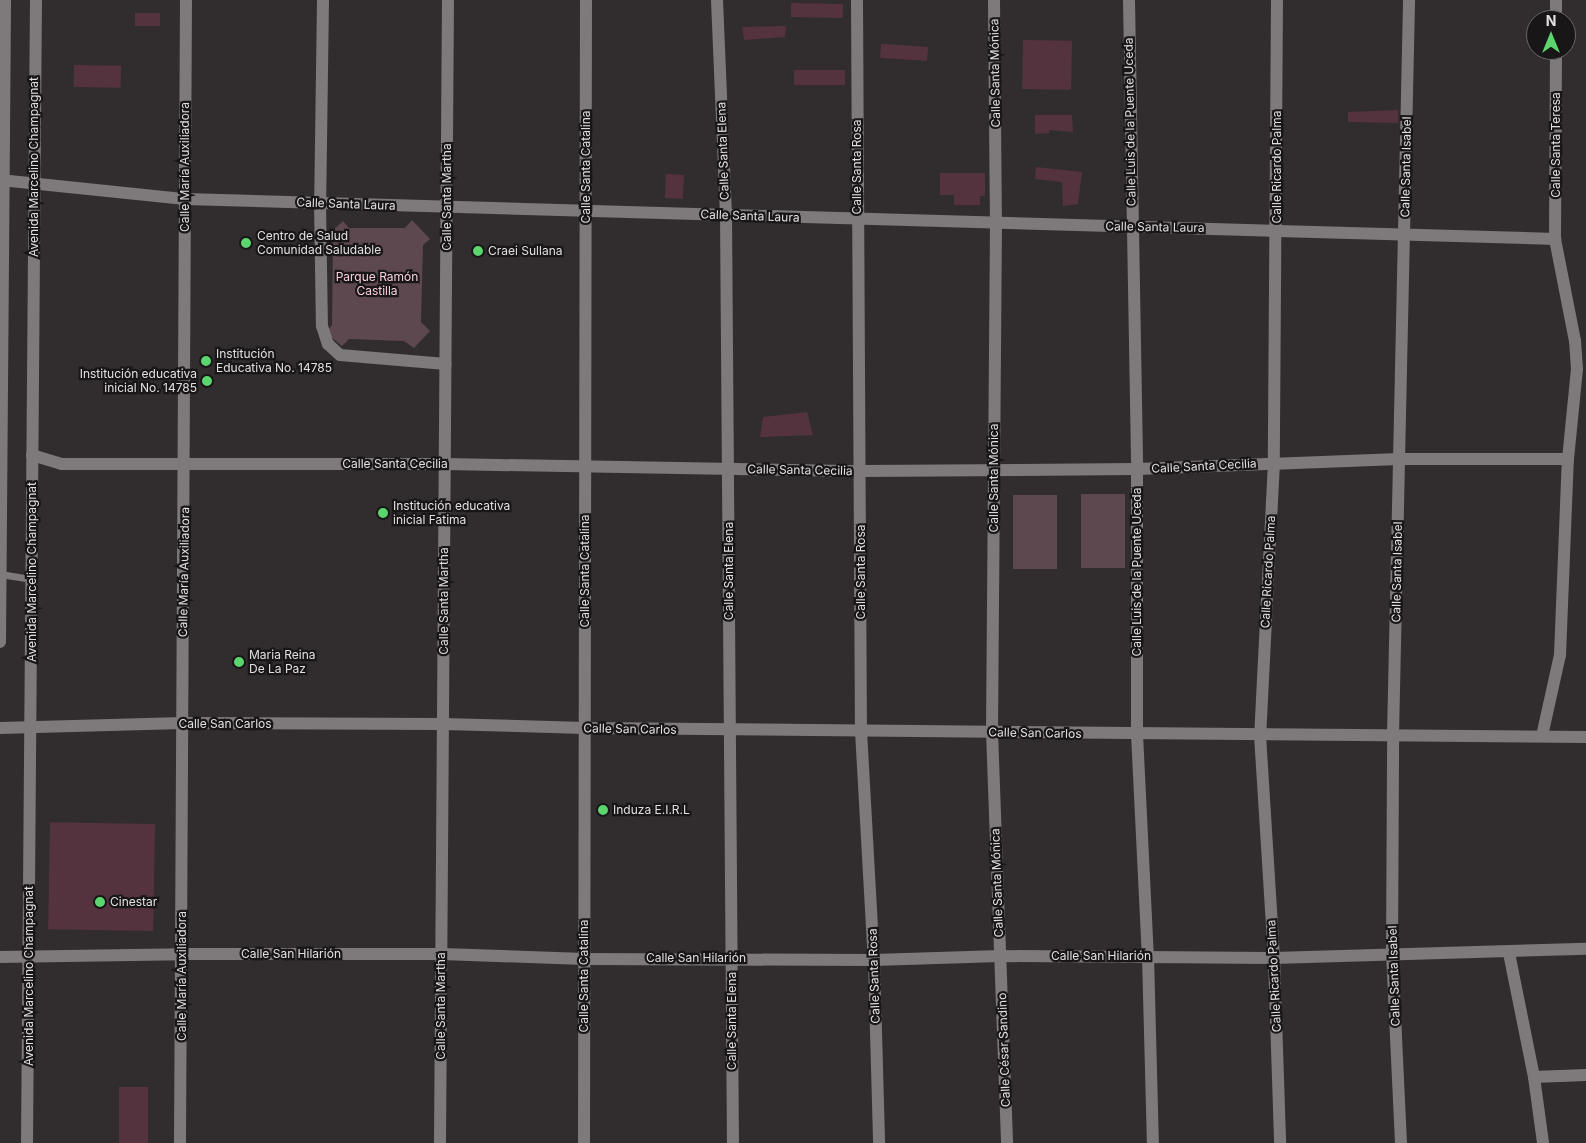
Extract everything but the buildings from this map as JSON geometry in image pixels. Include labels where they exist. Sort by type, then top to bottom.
[{"type":"street","points":[[0,642],[2,102],[5,0]]},
{"type":"street","name":"Avenida Marcelino Champagnat","points":[[27,1143],[36,0]]},
{"type":"street","name":"Calle María Auxiliadora","points":[[180,1143],[186,0]]},
{"type":"street","points":[[323,0],[320,203],[322,326],[328,344],[340,355],[446,364]]},
{"type":"street","name":"Calle Santa Martha","points":[[440,1143],[448,0]]},
{"type":"street","name":"Calle Santa Catalina","points":[[584,1143],[586,0]]},
{"type":"street","name":"Calle Santa Elena","points":[[716,0],[726,215],[733,1143]]},
{"type":"street","name":"Calle Santa Rosa","points":[[856,0],[856,219],[861,470],[861,731],[874,960],[880,1143]]},
{"type":"street","name":"Calle Santa Mónica","points":[[994,0],[996,223],[992,732],[1000,956]]},
{"type":"street","name":"Calle Luis de la Puente Uceda","points":[[1129,0],[1131,227],[1137,469],[1137,734],[1148,956],[1153,1143]]},
{"type":"street","name":"Calle Ricardo Palma","points":[[1277,0],[1274,462],[1260,735],[1274,958],[1280,1143]]},
{"type":"street","name":"Calle Santa Isabel","points":[[1401,1143],[1392,954],[1393,736],[1409,0]]},
{"type":"street","name":"Calle Santa Teresa","points":[[1542,736],[1560,655],[1568,459],[1577,369],[1575,340],[1555,240],[1556,60]]},
{"type":"street","name":"Calle Santa Laura","points":[[2,180],[185,199],[1277,230],[1555,240]]},
{"type":"street","name":"Calle Santa Cecilia","points":[[32,456],[62,464],[445,464],[585,468],[994,471],[1137,469],[1274,462],[1399,459],[1568,459]]},
{"type":"street","name":"Calle San Carlos","points":[[0,728],[183,723],[443,724],[730,730],[1586,737]]},
{"type":"street","name":"Calle San Hilarión","points":[[0,957],[182,954],[442,954],[584,959],[732,958],[874,960],[1000,956],[1274,958],[1509,953],[1586,949]]},
{"type":"street","points":[[1509,953],[1534,1077],[1544,1143]]},
{"type":"street","name":"Calle César Sandino","points":[[1000,956],[1007,1143]]},
{"type":"street","points":[[1534,1077],[1586,1075]]},
{"type":"lane","points":[[0,574],[32,579]]},
{"type":"green space","name":"Parque Ramón Castilla","points":[[412,220],[430,239],[423,245],[421,322],[430,331],[414,348],[404,341],[349,339],[342,346],[326,333],[332,325],[333,244],[326,237],[343,221],[349,228],[405,228]]},
{"type":"green space","points":[[1081,494],[1125,494],[1125,568],[1081,568]]},
{"type":"green space","points":[[1013,495],[1057,495],[1057,569],[1013,569]]},
{"type":"place","name":"Centro de Salud Comunidad Saludable","points":[[246,243]]},
{"type":"place","name":"Craei Sullana","points":[[478,251]]},
{"type":"place","name":"Institución Educativa No. 14785","points":[[206,361]]},
{"type":"place","name":"Institución educativa inicial No. 14785","points":[[207,381]]},
{"type":"place","name":"Institución educativa inicial Fatima","points":[[383,513]]},
{"type":"place","name":"Maria Reina De La Paz","points":[[239,662]]},
{"type":"place","name":"Induza E.I.R.L","points":[[603,810]]},
{"type":"place","name":"Cinestar","points":[[100,902]]}]
